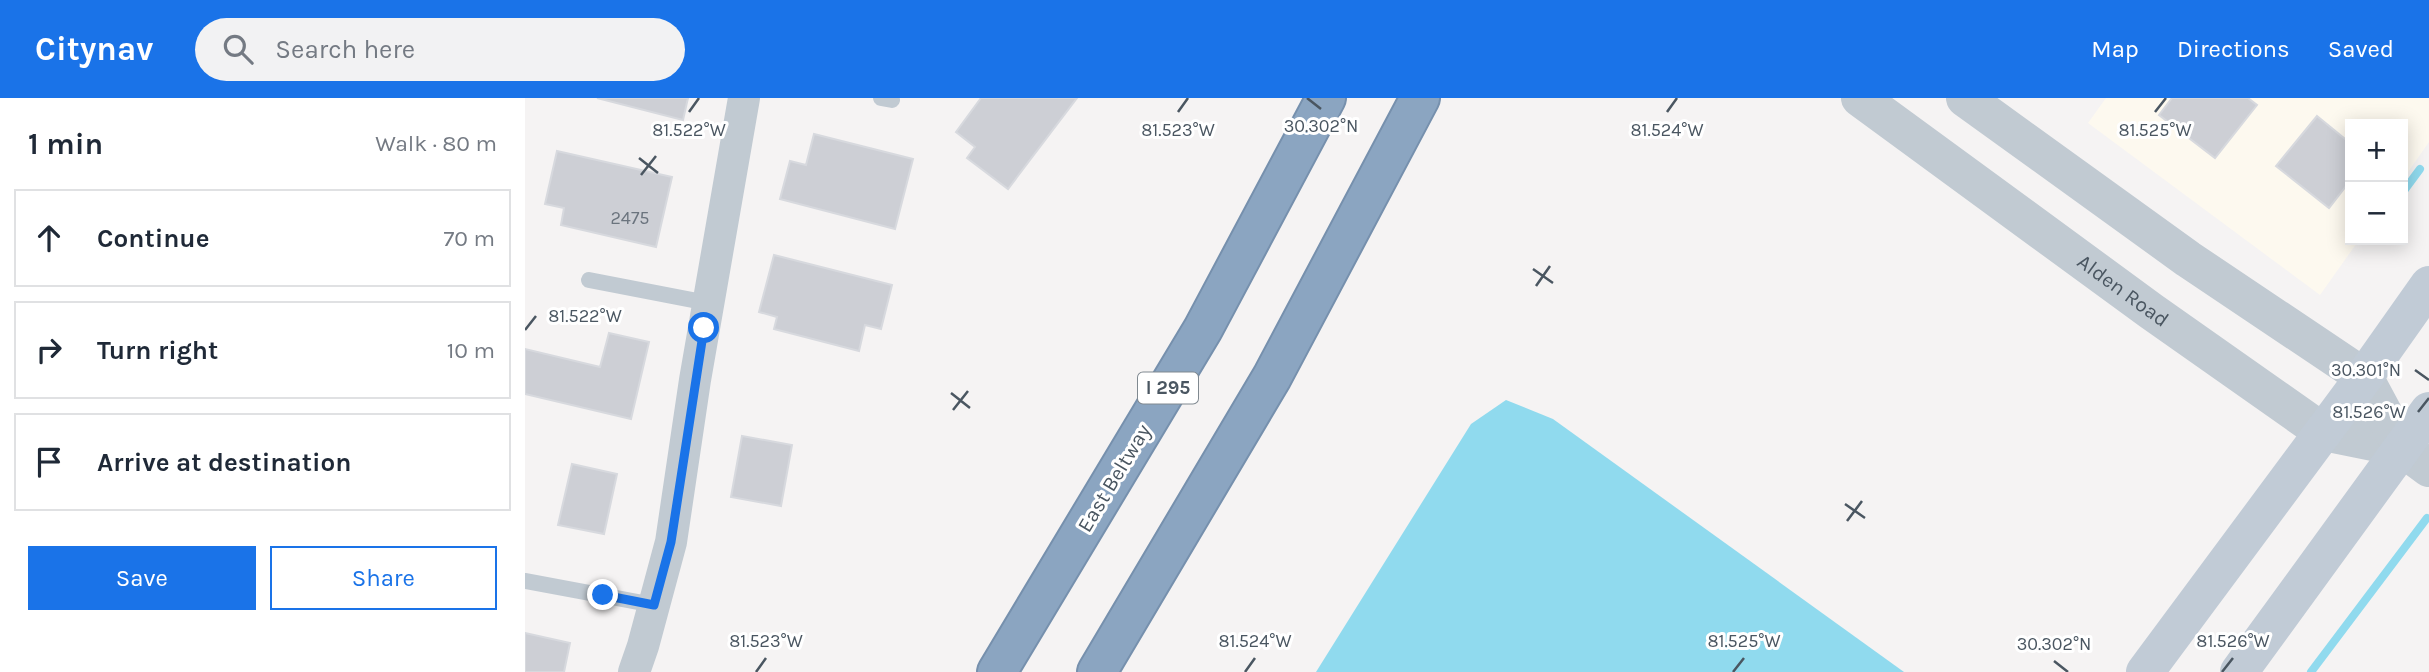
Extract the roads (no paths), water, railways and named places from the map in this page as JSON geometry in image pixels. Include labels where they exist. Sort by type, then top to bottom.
[{"type":"highway","name":"East Beltway","points":[[997,672],[1203,329],[1326,98]]},
{"type":"highway","points":[[1097,672],[1272,377],[1420,98]]},
{"type":"main road","points":[[2145,672],[2429,285]]},
{"type":"main road","points":[[2239,672],[2415,458],[2429,411]]},
{"type":"street","points":[[633,672],[671,542],[708,303],[744,98]]},
{"type":"street","name":"Alden Road","points":[[1860,98],[2108,280],[2323,432],[2415,458]]},
{"type":"street","points":[[1965,98],[2188,259],[2364,377],[2415,458]]},
{"type":"lane","points":[[589,280],[708,303]]},
{"type":"lane","points":[[526,581],[654,605]]},
{"type":"water","points":[[1506,400],[1553,419],[1904,672],[1316,672],[1471,424]]},
{"type":"waterway","points":[[2408,185],[2420,169]]},
{"type":"waterway","points":[[2311,672],[2427,518]]}]
